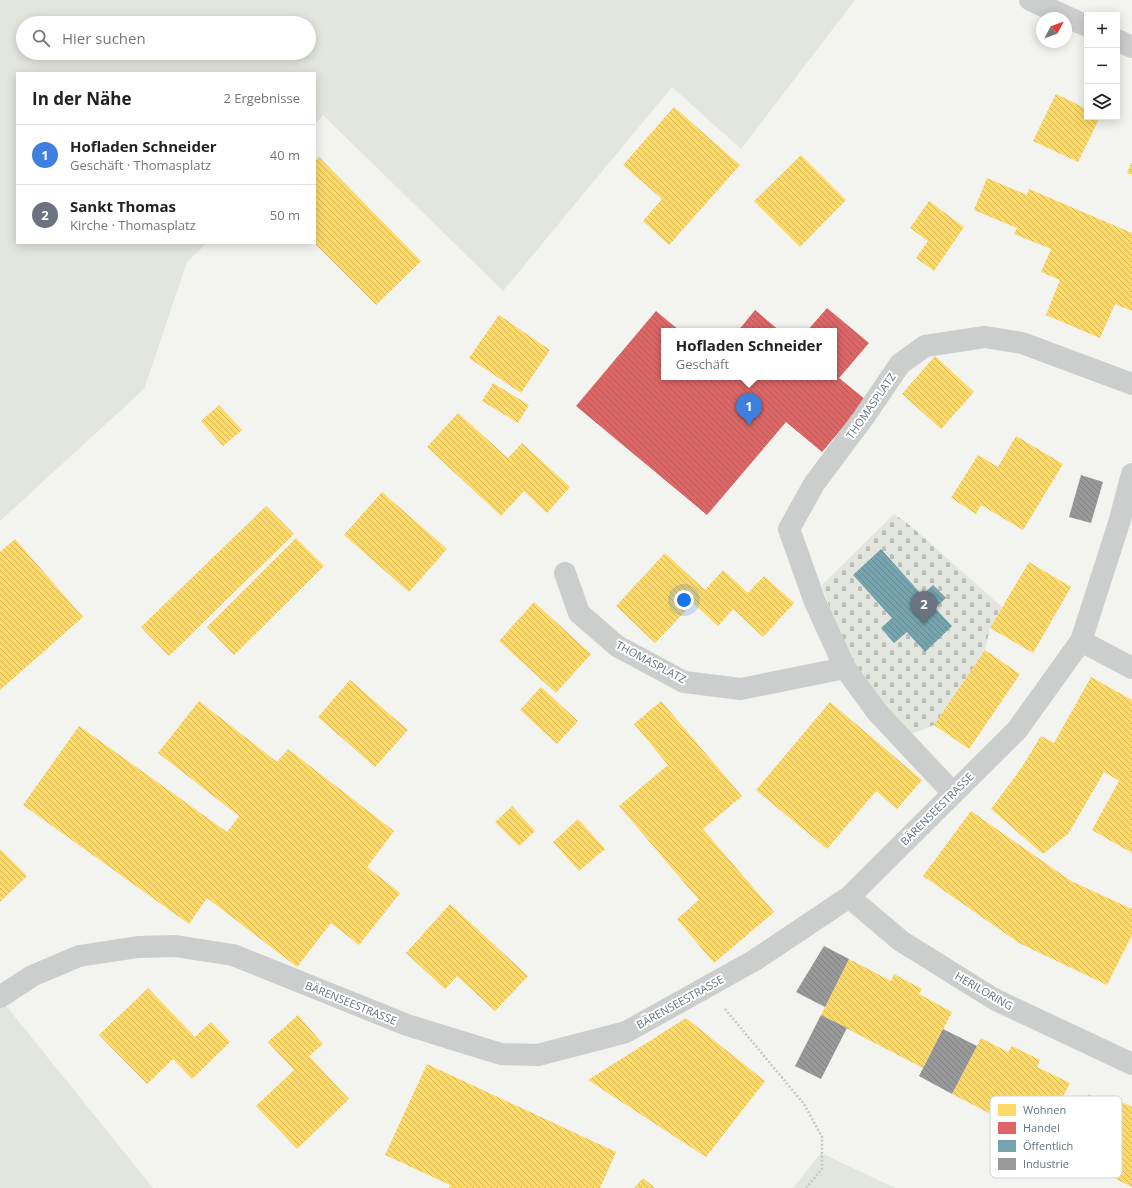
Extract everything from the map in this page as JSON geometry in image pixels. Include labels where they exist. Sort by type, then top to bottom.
[{"type":"street","points":[[1030,0],[1084,25]]},
{"type":"street","points":[[1120,41],[1132,47]]},
{"type":"street","name":"THOMASPLATZ","points":[[953,793],[877,712],[845,668],[815,602],[789,529],[814,484],[864,418],[900,364],[925,346],[985,337],[1022,343],[1132,384]]},
{"type":"street","name":"BÄRENSEESTRASSE","points":[[0,996],[32,976],[79,956],[138,946],[175,946],[233,955],[407,1025],[501,1054],[538,1054],[626,1032],[755,960],[849,897],[1018,730],[1081,641],[1125,528],[1132,474]]},
{"type":"street","name":"THOMASPLATZ","points":[[565,573],[579,613],[617,646],[684,682],[741,690],[845,668]]},
{"type":"street","points":[[1081,641],[1132,668]]},
{"type":"street","name":"HERILORING","points":[[849,897],[901,941],[994,999],[1132,1064]]},
{"type":"path","points":[[707,987],[804,1104],[822,1137],[822,1169],[806,1188]]},
{"type":"green space","points":[[0,0],[855,0],[741,149],[672,87],[503,291],[323,115],[316,123],[316,72],[16,72],[16,244],[206,244],[187,262],[144,389],[0,521]]},
{"type":"green space","points":[[894,514],[912,527],[1002,607],[990,628],[985,650],[934,725],[909,735],[880,704],[843,648],[822,585]]},
{"type":"green space","points":[[3,1002],[153,1188],[0,1188],[0,1004]]},
{"type":"green space","points":[[821,1153],[895,1188],[793,1188]]},
{"type":"building: Wohnen","points":[[1056,94],[1084,108],[1084,120],[1099,120],[1078,162],[1033,141]]},
{"type":"building: Wohnen","points":[[674,107],[740,165],[669,245],[643,221],[662,199],[623,165]]},
{"type":"building: Wohnen","points":[[801,155],[846,200],[800,247],[754,201]]},
{"type":"building: Wohnen","points":[[319,157],[421,261],[376,305],[315,244],[316,160]]},
{"type":"building: Wohnen","points":[[1132,161],[1132,175],[1127,173]]},
{"type":"building: Wohnen","points":[[987,178],[1027,195],[1029,189],[1132,233],[1132,311],[1115,304],[1100,338],[1046,315],[1060,280],[1041,272],[1051,249],[1014,234],[1017,228],[974,210]]},
{"type":"building: Wohnen","points":[[929,201],[964,227],[934,271],[916,258],[928,241],[910,228]]},
{"type":"building: Wohnen","points":[[499,315],[550,350],[521,393],[469,358]]},
{"type":"building: Wohnen","points":[[935,356],[974,392],[941,429],[902,394]]},
{"type":"building: Wohnen","points":[[493,383],[529,405],[518,423],[482,401]]},
{"type":"building: Wohnen","points":[[219,405],[242,430],[223,446],[201,421]]},
{"type":"building: Wohnen","points":[[458,413],[508,458],[522,443],[570,487],[547,513],[524,491],[501,516],[427,447]]},
{"type":"building: Wohnen","points":[[1016,436],[1063,464],[1023,530],[981,505],[976,514],[951,498],[978,455],[998,467]]},
{"type":"building: Wohnen","points":[[382,492],[447,549],[409,592],[344,535]]},
{"type":"building: Wohnen","points":[[266,506],[294,534],[169,656],[141,627]]},
{"type":"building: Wohnen","points":[[296,538],[324,566],[234,655],[207,627]]},
{"type":"building: Wohnen","points":[[15,539],[83,617],[0,690],[0,552]]},
{"type":"building: Wohnen","points":[[665,553],[705,590],[723,570],[748,593],[764,576],[794,603],[763,637],[733,609],[718,626],[693,603],[655,643],[616,606]]},
{"type":"building: Wohnen","points":[[1029,562],[1071,587],[1033,653],[990,628]]},
{"type":"building: Wohnen","points":[[534,602],[591,654],[556,693],[499,641]]},
{"type":"building: Wohnen","points":[[985,650],[1020,674],[969,749],[934,725]]},
{"type":"building: Wohnen","points":[[1091,677],[1132,700],[1132,853],[1092,830],[1119,781],[1104,772],[1068,834],[1043,854],[991,809],[1022,767],[1041,736],[1054,743]]},
{"type":"building: Wohnen","points":[[350,680],[408,730],[375,767],[318,717]]},
{"type":"building: Wohnen","points":[[541,687],[578,721],[557,744],[520,710]]},
{"type":"building: Wohnen","points":[[199,701],[277,762],[288,749],[394,831],[367,867],[400,893],[359,945],[331,923],[297,967],[207,898],[189,924],[23,805],[79,726],[227,832],[239,816],[158,753]]},
{"type":"building: Wohnen","points":[[661,701],[742,796],[703,829],[774,912],[714,963],[677,919],[699,900],[619,806],[668,765],[634,724]]},
{"type":"building: Wohnen","points":[[830,702],[922,780],[897,809],[876,791],[827,849],[756,790]]},
{"type":"building: Wohnen","points":[[512,806],[535,831],[519,846],[495,822]]},
{"type":"building: Wohnen","points":[[971,811],[1071,881],[1132,909],[1132,935],[1107,985],[1019,943],[923,876]]},
{"type":"building: Wohnen","points":[[578,819],[605,849],[579,871],[553,842]]},
{"type":"building: Wohnen","points":[[0,849],[27,876],[0,902]]},
{"type":"building: Wohnen","points":[[450,904],[528,976],[495,1011],[457,976],[445,989],[406,953]]},
{"type":"building: Wohnen","points":[[849,959],[891,981],[894,974],[922,989],[919,994],[952,1012],[923,1068],[821,1015]]},
{"type":"building: Wohnen","points":[[148,988],[195,1037],[211,1022],[230,1042],[192,1079],[173,1059],[147,1084],[99,1035]]},
{"type":"building: Wohnen","points":[[298,1015],[323,1044],[309,1056],[349,1099],[297,1149],[256,1106],[294,1070],[268,1042]]},
{"type":"building: Wohnen","points":[[686,1018],[765,1081],[706,1157],[588,1080]]},
{"type":"building: Wohnen","points":[[981,1038],[1008,1052],[1012,1046],[1040,1060],[1037,1067],[1070,1083],[1063,1096],[990,1096],[990,1114],[952,1094]]},
{"type":"building: Wohnen","points":[[427,1064],[616,1152],[600,1188],[449,1188],[450,1185],[385,1155]]},
{"type":"building: Wohnen","points":[[1122,1102],[1132,1107],[1132,1187],[1114,1178],[1122,1178]]},
{"type":"building: Wohnen","points":[[643,1178],[655,1188],[634,1188]]},
{"type":"building: Handel","points":[[827,308],[869,343],[839,378],[866,400],[822,452],[786,422],[707,515],[576,406],[656,311],[676,328],[661,328],[661,380],[837,380],[837,328],[810,328]]},
{"type":"building: Handel","points":[[755,310],[776,328],[740,328]]},
{"type":"building: Öffentlich","points":[[881,549],[922,595],[933,585],[946,598],[935,608],[952,626],[925,652],[907,632],[894,643],[881,628],[892,618],[853,575]]},
{"type":"building: Industrie","points":[[1081,475],[1103,482],[1091,523],[1069,517]]},
{"type":"building: Industrie","points":[[824,946],[849,959],[825,1007],[796,992]]},
{"type":"building: Industrie","points":[[821,1015],[847,1028],[821,1079],[795,1066]]},
{"type":"building: Industrie","points":[[943,1029],[977,1046],[952,1094],[919,1076]]},
{"type":"place","name":"Hofladen Schneider","points":[[749,426]]},
{"type":"place","name":"Sankt Thomas","points":[[924,624]]}]
